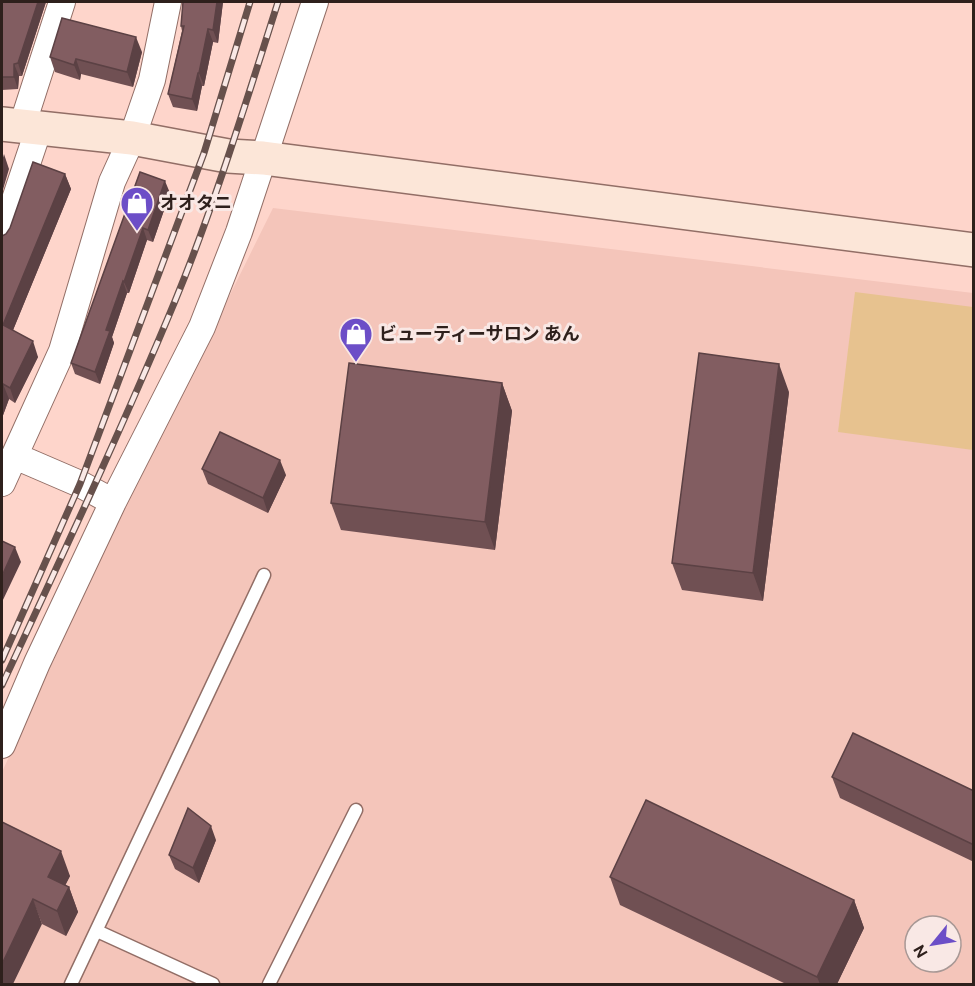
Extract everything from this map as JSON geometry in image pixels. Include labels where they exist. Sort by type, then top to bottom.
[{"type":"street","points":[[2,238],[21,126],[62,2]]},
{"type":"street","points":[[2,483],[62,351],[112,182],[132,138],[152,80],[168,2]]},
{"type":"street","points":[[2,745],[37,663],[113,502],[202,327],[239,232],[315,2]]},
{"type":"street","points":[[21,126],[132,138],[204,153],[263,158],[974,250]]},
{"type":"street","points":[[15,456],[80,484],[113,502]]},
{"type":"lane","points":[[71,984],[264,574]]},
{"type":"lane","points":[[269,984],[356,810]]},
{"type":"lane","points":[[97,931],[213,984]]},
{"type":"shaded area","points":[[273,208],[973,293],[973,984],[2,984],[2,772],[114,529]]},
{"type":"shaded area","points":[[855,292],[973,307],[973,450],[838,432]]},
{"type":"building","points":[[2,2],[38,2],[18,63],[14,64],[14,77],[2,77]]},
{"type":"building","points":[[183,2],[217,2],[213,30],[208,29],[192,99],[168,94],[184,26],[181,26]]},
{"type":"building","points":[[62,18],[136,37],[127,72],[76,59],[74,65],[50,57]]},
{"type":"building","points":[[33,162],[65,174],[3,325],[33,341],[10,388],[3,384],[2,389],[2,236],[10,228]]},
{"type":"building","points":[[140,172],[165,181],[148,230],[143,228],[123,281],[106,330],[110,331],[95,372],[71,363]]},
{"type":"building","points":[[699,353],[779,364],[753,573],[672,563]]},
{"type":"building","points":[[349,363],[502,383],[485,522],[331,503]]},
{"type":"building","points":[[220,432],[280,460],[263,498],[202,469]]},
{"type":"building","points":[[2,541],[15,547],[2,576]]},
{"type":"building","points":[[853,733],[974,791],[974,845],[832,777]]},
{"type":"building","points":[[646,800],[854,900],[817,977],[610,877]]},
{"type":"building","points":[[188,808],[211,826],[193,868],[169,855]]},
{"type":"building","points":[[2,822],[61,851],[48,877],[69,887],[57,911],[33,899],[2,964]]},
{"type":"railway","points":[[2,660],[80,484],[204,153],[250,2]]},
{"type":"railway","points":[[2,685],[112,446],[190,264],[217,190],[278,2]]},
{"type":"place","name":"オオタニ","points":[[137,232]]},
{"type":"place","name":"ビューティーサロン あん","points":[[356,363]]}]
